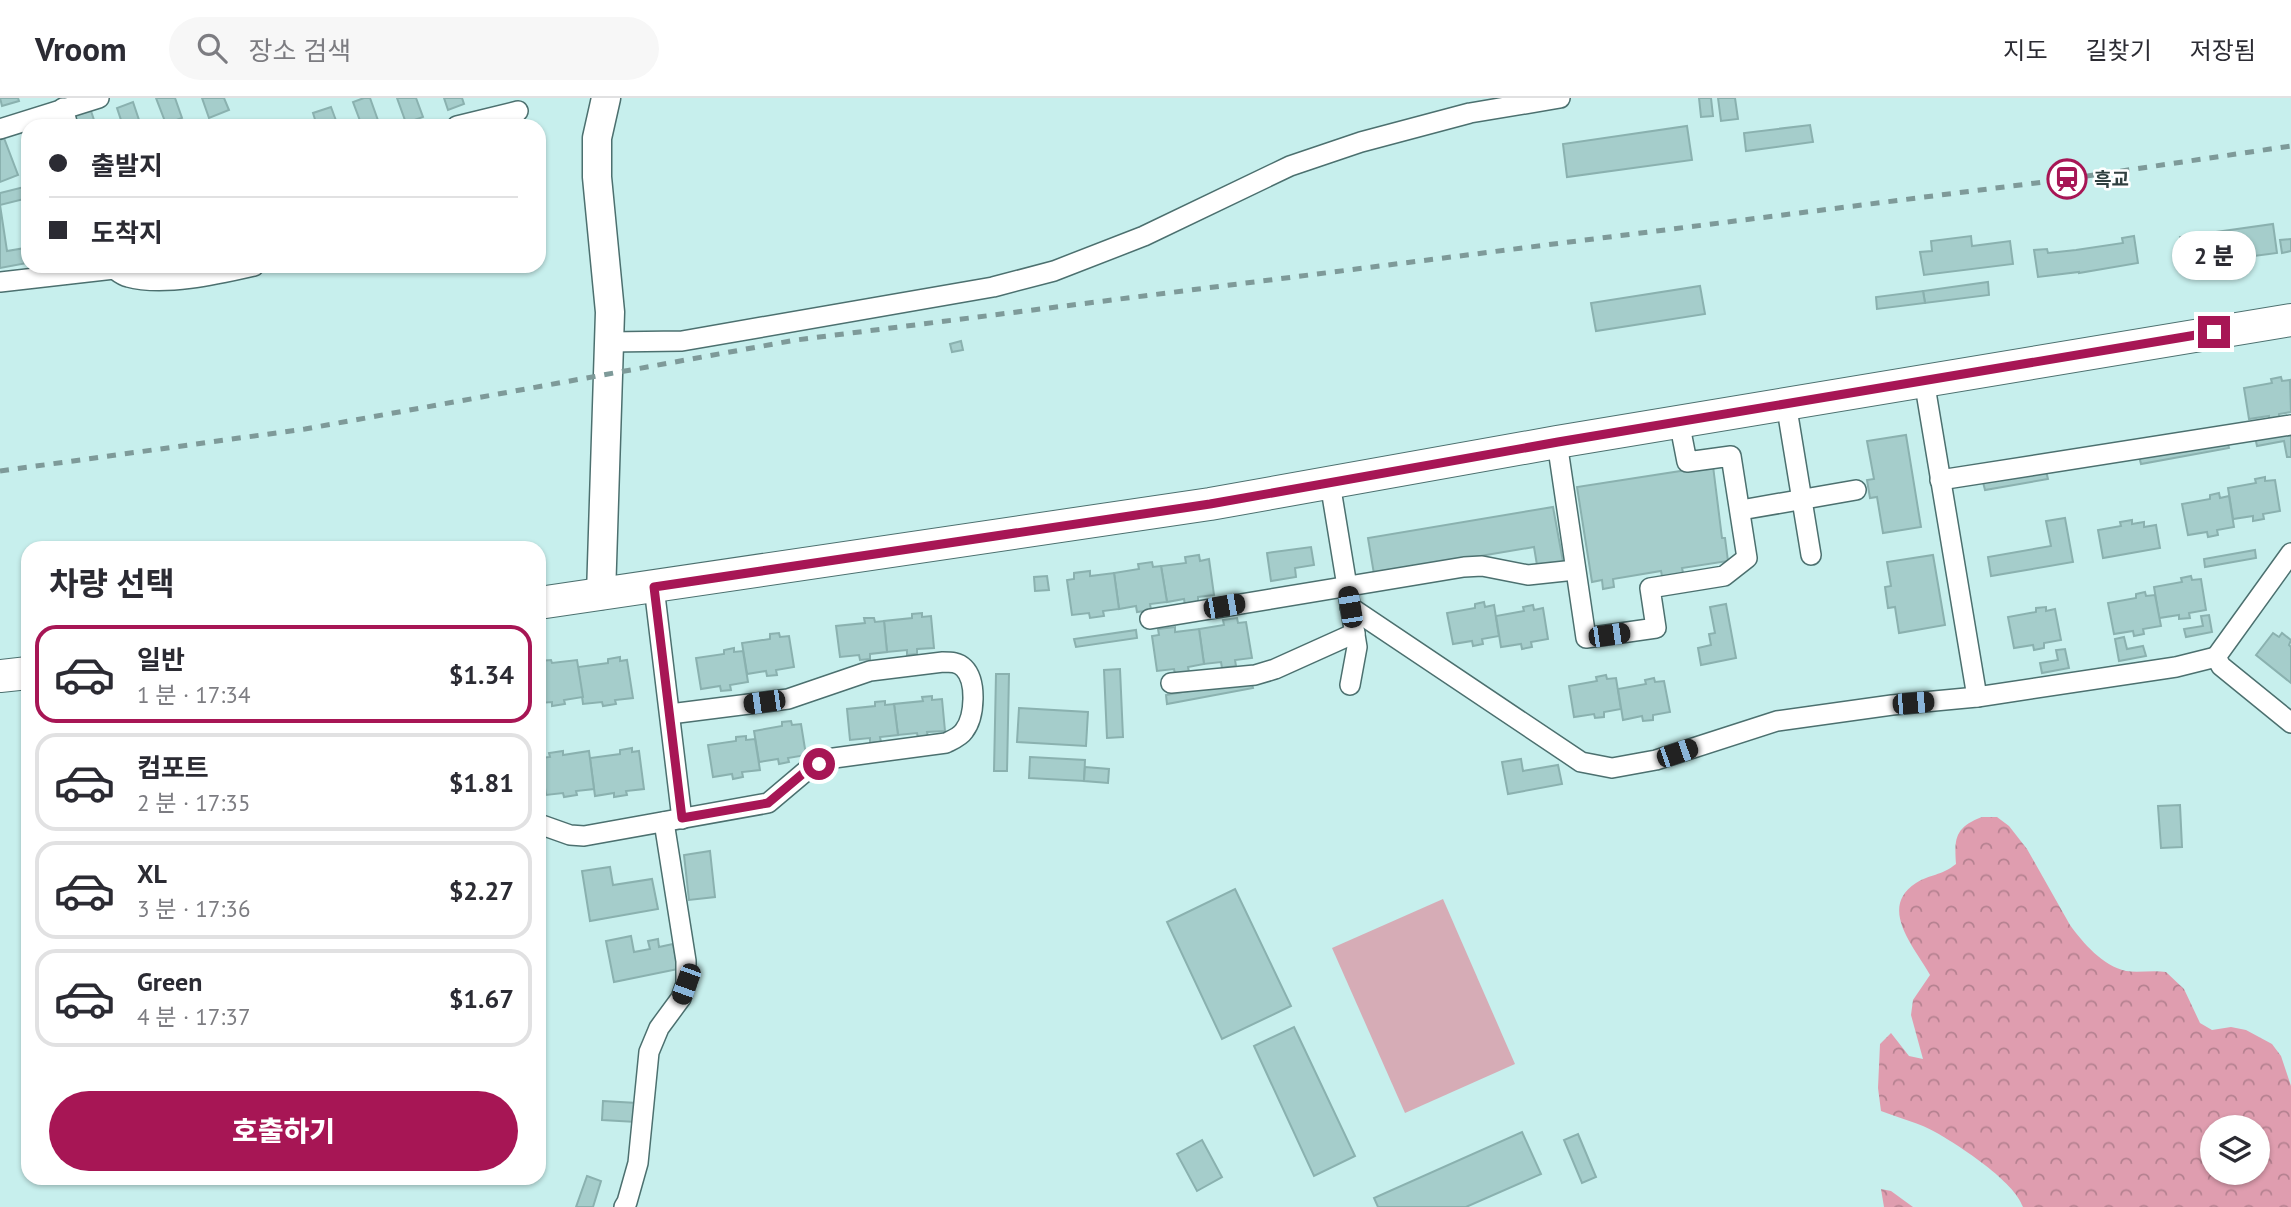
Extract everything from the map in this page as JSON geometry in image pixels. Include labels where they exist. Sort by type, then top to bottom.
[{"type":"main road","points":[[601,595],[610,312],[597,177],[597,138],[606,98]]},
{"type":"main road","points":[[546,602],[1210,504],[1679,421],[2291,320]]},
{"type":"main road","points":[[0,676],[21,674]]},
{"type":"street","points":[[65,117],[99,98]]},
{"type":"street","points":[[609,342],[682,341],[993,287],[1054,271],[1144,236],[1290,166],[1361,142],[1470,113],[1560,98]]},
{"type":"street","points":[[488,119],[518,112]]},
{"type":"street","points":[[0,129],[21,125]]},
{"type":"street","points":[[0,282],[73,273]]},
{"type":"street","points":[[121,273],[127,277],[161,280],[225,273]]},
{"type":"street","points":[[1924,380],[1977,697]]},
{"type":"street","points":[[1786,403],[1811,555]]},
{"type":"street","points":[[1558,442],[1574,570],[1586,638],[1656,628],[1650,589],[1724,576],[1747,558],[1731,456],[1687,462],[1679,421]]},
{"type":"street","points":[[1940,480],[2291,425]]},
{"type":"street","points":[[1329,483],[1355,633],[1356,647],[1350,685]]},
{"type":"street","points":[[1741,510],[1856,490]]},
{"type":"street","points":[[1350,607],[1581,762],[1612,768],[1656,760],[1777,721],[1892,705],[1977,697],[2176,667],[2217,657],[2290,557]]},
{"type":"street","points":[[1150,619],[1464,566],[1482,566],[1528,575],[1574,570]]},
{"type":"street","points":[[624,1207],[638,1163],[649,1052],[659,1028],[681,998],[686,984],[673,820],[670,714],[654,587]]},
{"type":"street","points":[[1171,683],[1255,675],[1275,669],[1355,633]]},
{"type":"street","points":[[2217,657],[2221,666],[2291,723]]},
{"type":"street","points":[[546,826],[570,835],[584,836],[768,803],[806,771],[834,758],[946,743],[955,739],[964,732],[970,721],[972,690],[965,668],[956,663],[943,662],[870,671],[788,699],[670,714]]},
{"type":"green space","points":[[1982,817],[1997,817],[2009,826],[2027,849],[2070,925],[2102,959],[2126,971],[2166,972],[2184,989],[2200,1023],[2212,1030],[2231,1027],[2246,1030],[2272,1044],[2281,1056],[2291,1086],[2291,1207],[2023,1207],[2018,1197],[1998,1176],[1959,1147],[1924,1126],[1881,1111],[1878,1088],[1880,1044],[1891,1033],[1909,1056],[1923,1059],[1911,1015],[1913,1000],[1930,975],[1903,929],[1900,904],[1905,893],[1916,883],[1956,864],[1956,840],[1967,825]]},
{"type":"green space","points":[[1881,1189],[1891,1191],[1913,1207],[1884,1207]]},
{"type":"shaded area","points":[[1443,899],[1515,1064],[1405,1113],[1332,948]]},
{"type":"building","points":[[0,98],[18,98],[19,101],[2,106]]},
{"type":"building","points":[[156,98],[175,98],[182,118],[164,119]]},
{"type":"building","points":[[202,98],[224,98],[229,110],[209,118]]},
{"type":"building","points":[[370,98],[378,119],[359,119],[353,102]]},
{"type":"building","points":[[397,98],[416,98],[423,117],[405,119]]},
{"type":"building","points":[[444,98],[462,98],[464,104],[448,110]]},
{"type":"building","points":[[1699,98],[1711,98],[1713,116],[1701,117]]},
{"type":"building","points":[[1718,98],[1735,98],[1738,119],[1721,121]]},
{"type":"building","points":[[133,102],[139,119],[121,119],[117,108]]},
{"type":"building","points":[[89,105],[94,119],[76,119],[73,111]]},
{"type":"building","points":[[331,107],[335,119],[315,119],[313,113]]},
{"type":"building","points":[[1810,125],[1813,142],[1746,151],[1744,133]]},
{"type":"building","points":[[1687,126],[1692,160],[1567,177],[1563,144]]},
{"type":"building","points":[[4,138],[18,175],[0,182],[0,140]]},
{"type":"building","points":[[21,188],[21,200],[0,205],[0,193]]},
{"type":"building","points":[[0,205],[7,251],[21,249],[21,264],[0,268]]},
{"type":"building","points":[[2273,224],[2277,253],[2184,265],[2180,237]]},
{"type":"building","points":[[1971,236],[1972,246],[2010,241],[2013,264],[1924,275],[1920,252],[1932,251],[1931,241]]},
{"type":"building","points":[[2134,236],[2138,263],[2038,277],[2034,250],[2047,249],[2048,253],[2076,250],[2123,243],[2122,238]]},
{"type":"building","points":[[2291,239],[2291,251],[2282,253],[2280,240]]},
{"type":"building","points":[[1988,282],[1989,295],[1925,303],[1923,291]]},
{"type":"building","points":[[1700,286],[1705,314],[1596,331],[1591,303]]},
{"type":"building","points":[[1923,291],[1925,303],[1877,309],[1876,297]]},
{"type":"building","points":[[961,341],[963,350],[952,352],[950,344]]},
{"type":"building","points":[[2281,377],[2282,381],[2290,380],[2291,412],[2279,414],[2279,419],[2269,421],[2269,416],[2249,419],[2244,388],[2272,383],[2271,379]]},
{"type":"building","points":[[2291,430],[2291,457],[2287,457],[2284,441],[2257,446],[2255,437]]},
{"type":"building","points":[[1906,435],[1921,527],[1883,533],[1877,497],[1870,498],[1867,480],[1874,479],[1867,441]]},
{"type":"building","points":[[2227,440],[2229,448],[2141,464],[2139,456]]},
{"type":"building","points":[[1713,466],[1722,538],[1725,538],[1728,561],[1682,568],[1684,577],[1663,581],[1661,571],[1613,579],[1614,587],[1603,589],[1602,580],[1592,582],[1577,487]]},
{"type":"building","points":[[2046,471],[2048,479],[1985,490],[1983,482]]},
{"type":"building","points":[[2265,477],[2265,481],[2275,480],[2280,511],[2263,514],[2264,519],[2253,521],[2253,516],[2233,519],[2228,488],[2256,483],[2255,479]]},
{"type":"building","points":[[2219,493],[2220,498],[2229,496],[2234,527],[2217,530],[2218,535],[2208,537],[2207,532],[2188,535],[2182,504],[2210,499],[2210,495]]},
{"type":"building","points":[[1553,507],[1564,567],[1538,571],[1534,547],[1374,574],[1368,538]]},
{"type":"building","points":[[2065,518],[2073,562],[1991,576],[1988,557],[2051,546],[2046,521]]},
{"type":"building","points":[[2132,520],[2132,524],[2144,522],[2144,527],[2156,525],[2160,548],[2103,558],[2098,530],[2121,526],[2120,522]]},
{"type":"building","points":[[1311,547],[1314,565],[1295,568],[1296,577],[1271,581],[1267,553]]},
{"type":"building","points":[[2255,550],[2256,558],[2205,567],[2204,559]]},
{"type":"building","points":[[1199,555],[1200,561],[1209,559],[1214,595],[1198,597],[1198,603],[1185,605],[1184,599],[1167,602],[1161,566],[1186,563],[1185,557]]},
{"type":"building","points":[[1933,555],[1945,625],[1899,633],[1895,607],[1888,608],[1885,587],[1891,586],[1887,562]]},
{"type":"building","points":[[1152,562],[1153,567],[1161,566],[1167,602],[1150,604],[1151,610],[1137,612],[1136,606],[1119,609],[1114,573],[1139,569],[1138,564]]},
{"type":"building","points":[[1090,571],[1090,576],[1114,573],[1119,609],[1103,611],[1104,616],[1090,618],[1089,613],[1072,615],[1067,580],[1074,579],[1074,573]]},
{"type":"building","points":[[1047,576],[1049,590],[1035,591],[1034,577]]},
{"type":"building","points":[[2191,576],[2192,580],[2201,579],[2206,610],[2189,613],[2190,618],[2179,619],[2179,615],[2159,618],[2154,587],[2182,582],[2181,578]]},
{"type":"building","points":[[2145,592],[2146,596],[2155,595],[2161,626],[2143,629],[2144,634],[2134,636],[2133,631],[2114,634],[2108,603],[2136,598],[2136,594]]},
{"type":"building","points":[[1484,602],[1485,607],[1494,605],[1499,636],[1482,639],[1483,644],[1473,646],[1472,641],[1453,644],[1447,613],[1475,608],[1475,604]]},
{"type":"building","points":[[1726,604],[1736,658],[1701,665],[1698,648],[1711,645],[1709,634],[1715,633],[1710,607]]},
{"type":"building","points":[[1533,605],[1534,610],[1543,608],[1548,639],[1531,642],[1532,647],[1522,649],[1521,644],[1501,647],[1496,616],[1524,611],[1523,607]]},
{"type":"building","points":[[2046,607],[2046,611],[2055,609],[2061,640],[2044,643],[2044,648],[2034,650],[2033,645],[2014,648],[2008,617],[2036,612],[2036,608]]},
{"type":"building","points":[[922,613],[922,617],[931,616],[934,648],[917,649],[917,654],[907,655],[907,650],[887,652],[884,621],[912,618],[912,614]]},
{"type":"building","points":[[2209,615],[2212,632],[2186,637],[2184,629],[2203,626],[2201,616]]},
{"type":"building","points":[[864,618],[874,618],[875,622],[884,621],[887,652],[870,654],[870,659],[860,660],[859,655],[840,657],[836,626],[865,623]]},
{"type":"building","points":[[1237,618],[1238,623],[1246,622],[1252,658],[1235,660],[1236,666],[1222,668],[1221,662],[1204,664],[1199,629],[1224,625],[1223,620]]},
{"type":"building","points":[[1175,627],[1175,632],[1199,629],[1204,664],[1188,667],[1189,672],[1175,674],[1174,669],[1157,671],[1152,636],[1159,635],[1158,629]]},
{"type":"building","points":[[1136,630],[1137,638],[1076,647],[1074,639]]},
{"type":"building","points":[[779,633],[780,637],[789,636],[794,667],[776,670],[777,675],[767,676],[766,671],[747,674],[742,643],[770,639],[770,634]]},
{"type":"building","points":[[2273,633],[2279,637],[2282,633],[2291,640],[2291,683],[2256,655]]},
{"type":"building","points":[[2124,637],[2127,649],[2143,646],[2146,656],[2119,661],[2115,639]]},
{"type":"building","points":[[734,648],[734,652],[743,651],[748,682],[730,685],[731,690],[721,691],[720,686],[701,689],[696,658],[724,654],[724,650]]},
{"type":"building","points":[[2065,649],[2069,668],[2042,673],[2040,663],[2058,660],[2056,650]]},
{"type":"building","points":[[620,657],[620,661],[627,660],[633,698],[615,700],[616,704],[603,706],[602,702],[583,704],[578,667],[608,663],[608,659]]},
{"type":"building","points":[[546,660],[551,660],[552,663],[577,660],[583,697],[564,700],[565,704],[552,706],[552,702],[546,702]]},
{"type":"building","points":[[1120,669],[1123,737],[1107,738],[1104,670]]},
{"type":"building","points":[[996,674],[1009,674],[1007,771],[994,771]]},
{"type":"building","points":[[1606,675],[1607,679],[1616,678],[1621,709],[1604,712],[1604,717],[1595,718],[1594,714],[1574,717],[1569,686],[1597,681],[1596,677]]},
{"type":"building","points":[[1654,678],[1655,682],[1664,681],[1670,712],[1653,715],[1653,720],[1643,721],[1642,716],[1623,720],[1618,689],[1646,684],[1645,680]]},
{"type":"building","points":[[1251,680],[1253,688],[1167,704],[1166,695]]},
{"type":"building","points":[[932,696],[932,700],[942,699],[945,731],[927,732],[928,737],[918,738],[917,733],[898,735],[894,704],[923,701],[922,697]]},
{"type":"building","points":[[885,701],[885,705],[894,704],[898,735],[880,737],[881,742],[870,743],[870,738],[850,740],[847,709],[875,706],[875,702]]},
{"type":"building","points":[[1019,708],[1088,712],[1086,746],[1017,742]]},
{"type":"building","points":[[791,721],[792,725],[801,724],[806,755],[788,758],[789,762],[779,764],[778,759],[759,762],[754,731],[782,726],[782,722]]},
{"type":"building","points":[[746,736],[746,740],[755,739],[760,770],[742,772],[743,777],[733,779],[732,774],[713,777],[708,745],[736,741],[736,737]]},
{"type":"building","points":[[632,748],[632,752],[639,751],[644,789],[626,791],[627,795],[614,797],[614,793],[595,796],[590,758],[620,754],[620,750]]},
{"type":"building","points":[[563,751],[563,755],[589,751],[594,789],[576,791],[577,795],[564,797],[563,793],[546,795],[546,757],[550,757],[549,753]]},
{"type":"building","points":[[1030,757],[1085,760],[1084,781],[1029,778]]},
{"type":"building","points":[[1521,759],[1523,771],[1558,765],[1562,784],[1508,794],[1502,762]]},
{"type":"building","points":[[1085,767],[1109,769],[1108,783],[1084,781]]},
{"type":"building","points":[[2180,805],[2182,847],[2161,848],[2158,806]]},
{"type":"building","points":[[710,851],[715,897],[689,900],[684,855]]},
{"type":"building","points":[[610,867],[613,885],[652,879],[658,909],[590,921],[582,871]]},
{"type":"building","points":[[1235,889],[1291,1006],[1222,1039],[1167,922]]},
{"type":"building","points":[[631,936],[634,952],[650,949],[648,941],[658,939],[659,947],[673,944],[678,969],[614,982],[606,941]]},
{"type":"building","points":[[1294,1027],[1355,1156],[1314,1176],[1254,1046]]},
{"type":"building","points":[[603,1101],[637,1103],[636,1122],[602,1120]]},
{"type":"building","points":[[1522,1132],[1541,1174],[1466,1207],[1378,1207],[1374,1198]]},
{"type":"building","points":[[1578,1134],[1596,1177],[1582,1183],[1564,1140]]},
{"type":"building","points":[[1202,1140],[1222,1177],[1197,1191],[1177,1154]]},
{"type":"building","points":[[587,1176],[601,1181],[593,1207],[576,1207]]},
{"type":"railway","points":[[0,471],[305,429],[796,340],[2067,179],[2291,146]]},
{"type":"place","name":"흑교","points":[[2067,179]]},
{"type":"route","points":[[819,764],[806,771],[768,803],[682,818],[654,587],[1210,504],[1558,442],[2214,332]]}]
